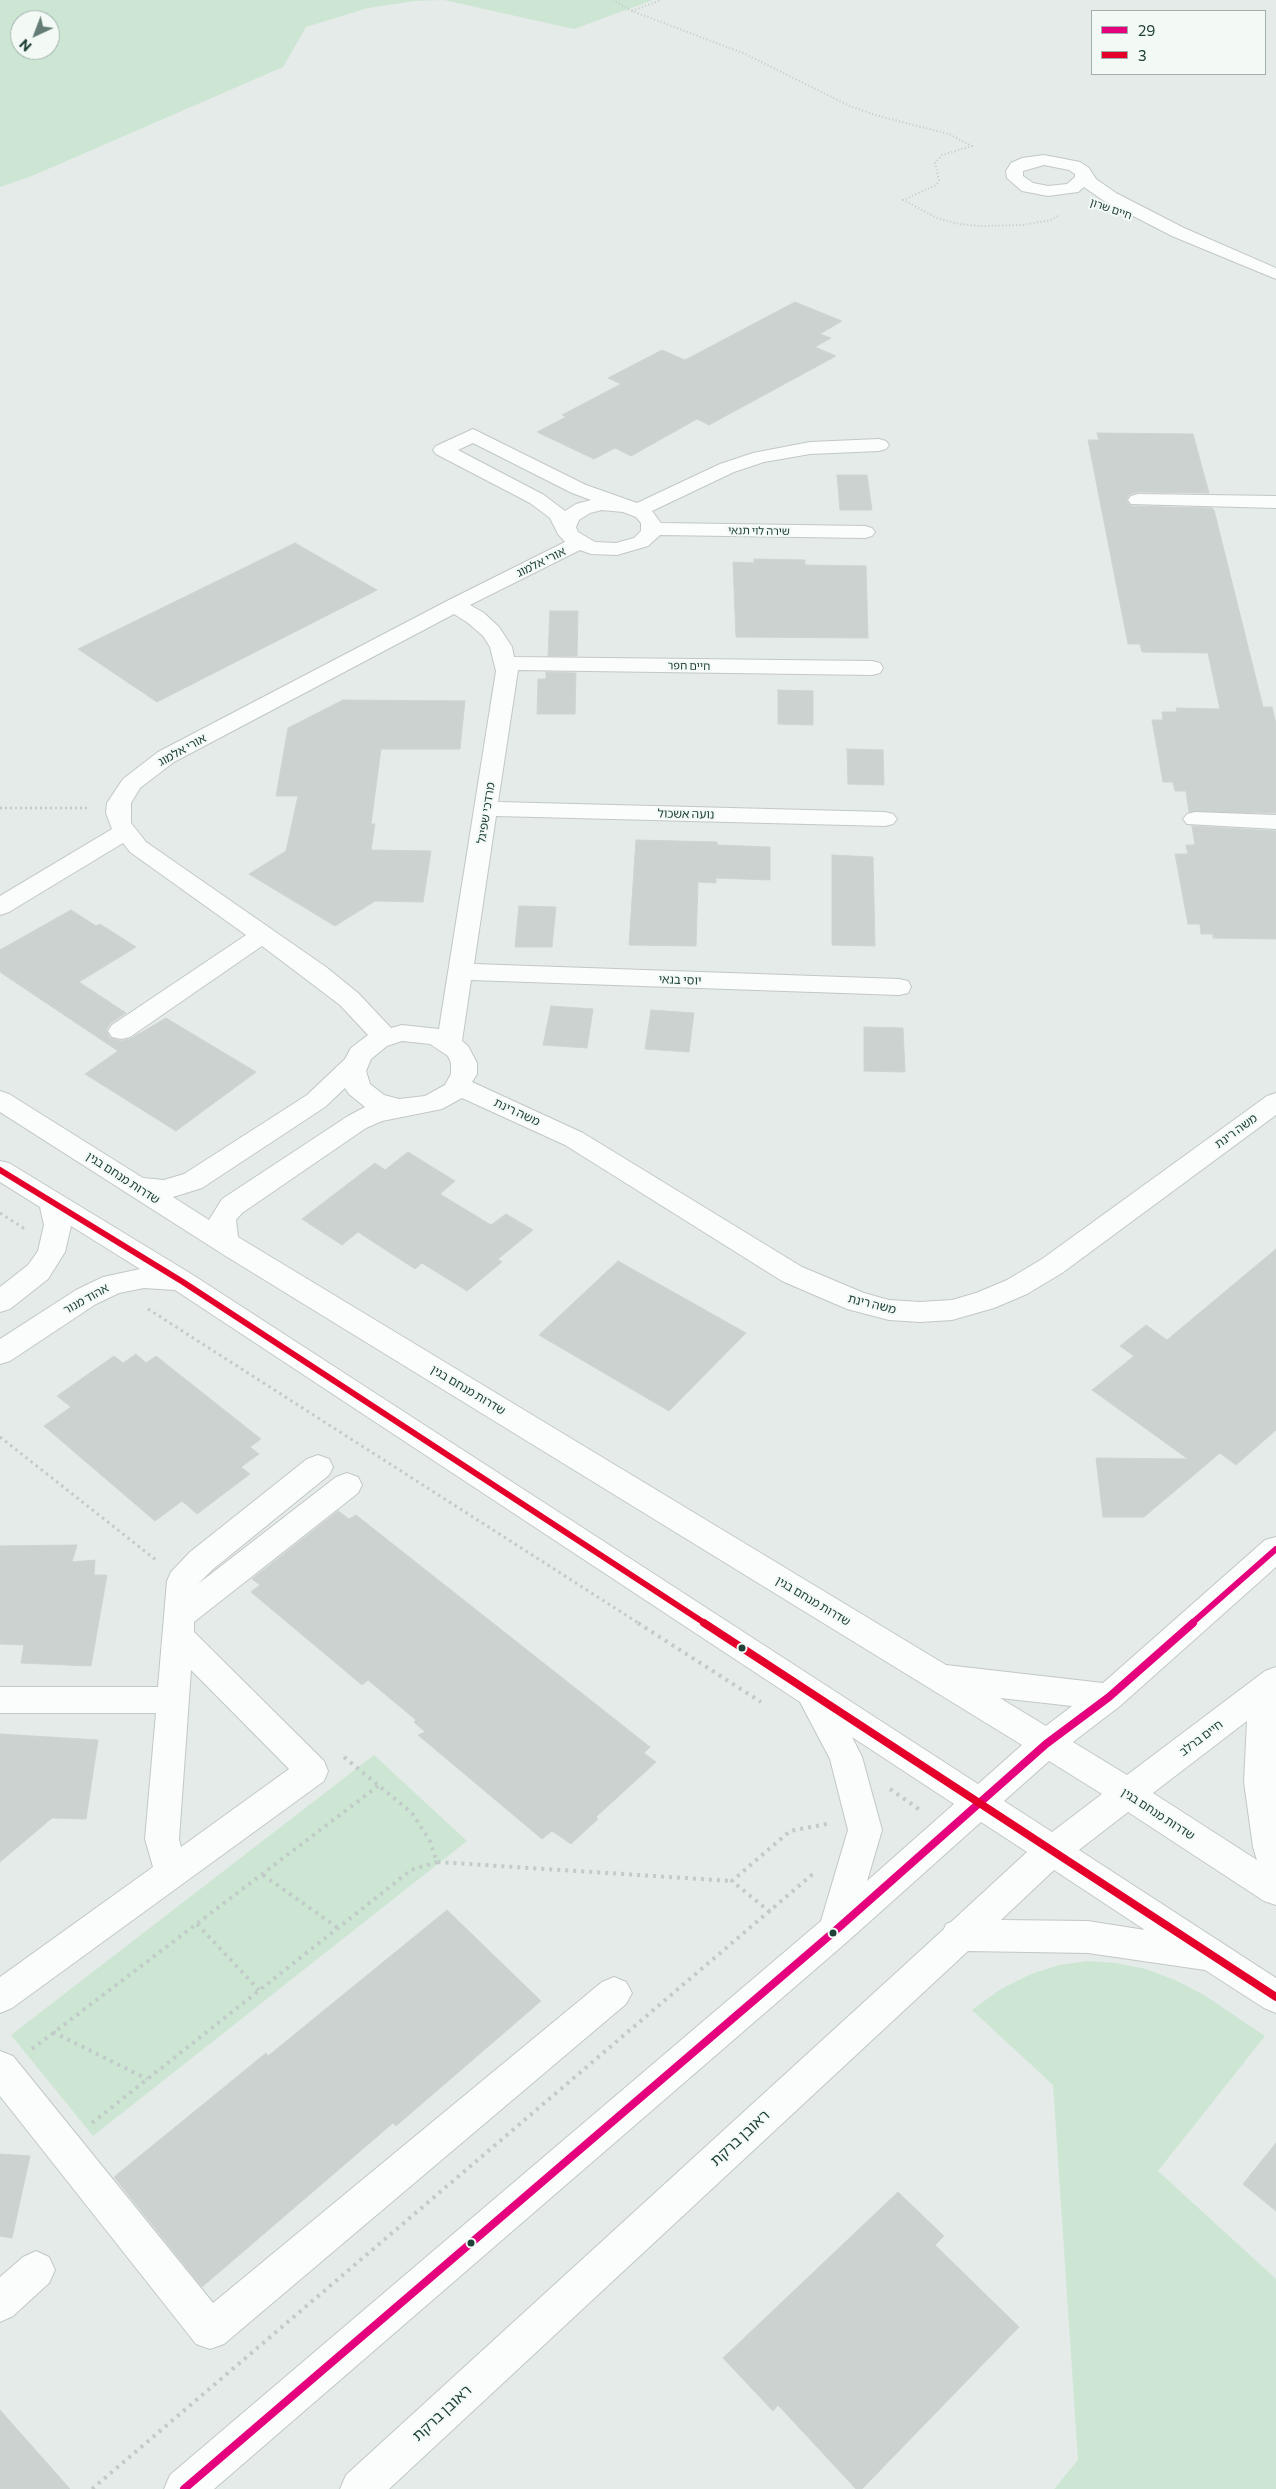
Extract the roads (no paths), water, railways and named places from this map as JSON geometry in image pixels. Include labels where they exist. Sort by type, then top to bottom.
[{"type":"street","name":"חיים שרון","points":[[1178,232],[1110,196],[1090,183],[1074,166],[1049,160],[1028,162],[1017,166],[1014,171],[1014,176],[1020,183],[1087,200],[1178,232],[1276,274]]},
{"type":"street","points":[[1043,190],[1072,188],[1081,183],[1084,175]]},
{"type":"street","points":[[473,435],[575,487],[639,510],[650,519],[652,529],[641,542],[624,548],[604,549],[573,535],[557,514],[537,499],[443,450],[473,435]]},
{"type":"street","points":[[639,510],[727,468],[760,457],[818,447],[879,445]]},
{"type":"street","points":[[1138,500],[1276,502]]},
{"type":"street","points":[[573,535],[570,517],[583,508],[595,505],[618,504]]},
{"type":"street","name":"שירה לוי תנאי","points":[[652,529],[865,532]]},
{"type":"street","name":"אורי אלמוג","points":[[124,832],[120,824],[118,808],[124,793],[131,784],[166,757],[454,606],[573,535]]},
{"type":"street","name":"מרדכי שפיגל","points":[[449,1042],[507,679],[506,663],[501,647],[491,632],[476,618],[454,606]]},
{"type":"street","name":"חיים חפר","points":[[506,663],[872,668]]},
{"type":"street","name":"נועה אשכול","points":[[486,809],[886,819]]},
{"type":"street","points":[[1195,819],[1276,822]]},
{"type":"street","points":[[0,907],[124,832],[154,860],[341,992],[364,1013],[385,1037]]},
{"type":"street","points":[[121,1031],[262,936]]},
{"type":"street","name":"יוסי בנאי","points":[[460,972],[899,987]]},
{"type":"street","points":[[137,1187],[156,1191],[193,1181],[316,1101],[354,1065],[364,1049],[385,1037],[402,1033],[435,1036],[449,1042],[459,1052],[464,1063],[464,1074],[459,1086],[448,1096],[433,1103],[416,1107],[375,1113],[357,1122],[232,1206],[223,1218],[222,1230],[226,1242],[234,1248]]},
{"type":"street","points":[[354,1065],[354,1082],[362,1093],[382,1104],[399,1108]]},
{"type":"street","name":"משה רינת","points":[[459,1086],[574,1140],[800,1278],[857,1302],[889,1310],[920,1312],[952,1310],[984,1301],[1031,1279],[1052,1266],[1276,1102]]},
{"type":"street","name":"שדרות מנחם בגין","points":[[0,1100],[234,1248],[1093,1771],[1276,1890]]},
{"type":"street","points":[[0,1170],[183,1282],[929,1772],[1276,1997]]},
{"type":"street","points":[[0,1302],[38,1272],[53,1248],[57,1234],[57,1216],[52,1202]]},
{"type":"street","name":"אהוד מנור","points":[[0,1353],[86,1297],[111,1285],[144,1278],[183,1282]]},
{"type":"street","points":[[171,1873],[162,1838],[182,1581],[202,1561],[318,1467]]},
{"type":"street","points":[[179,1626],[347,1485]]},
{"type":"street","points":[[184,2489],[836,1930],[1046,1744],[1109,1697],[1276,1549]]},
{"type":"street","points":[[0,1997],[312,1771],[179,1626]]},
{"type":"street","name":"שדרות מנחם בגין","points":[[938,1677],[1109,1697]]},
{"type":"street","points":[[1270,1686],[1260,1782],[1270,1847],[1276,1865]]},
{"type":"street","name":"חיים ברלב","points":[[1126,1794],[1270,1686]]},
{"type":"street","points":[[811,1694],[846,1757],[863,1825],[836,1930]]},
{"type":"street","points":[[0,1700],[173,1700]]},
{"type":"street","name":"ראובן ברקת","points":[[360,2489],[958,1935],[1052,1851],[1126,1794]]},
{"type":"street","points":[[958,1935],[1088,1937],[1211,1956]]},
{"type":"street","points":[[1,2070],[210,2330],[614,1993]]},
{"type":"street","points":[[0,2303],[36,2270]]}]
